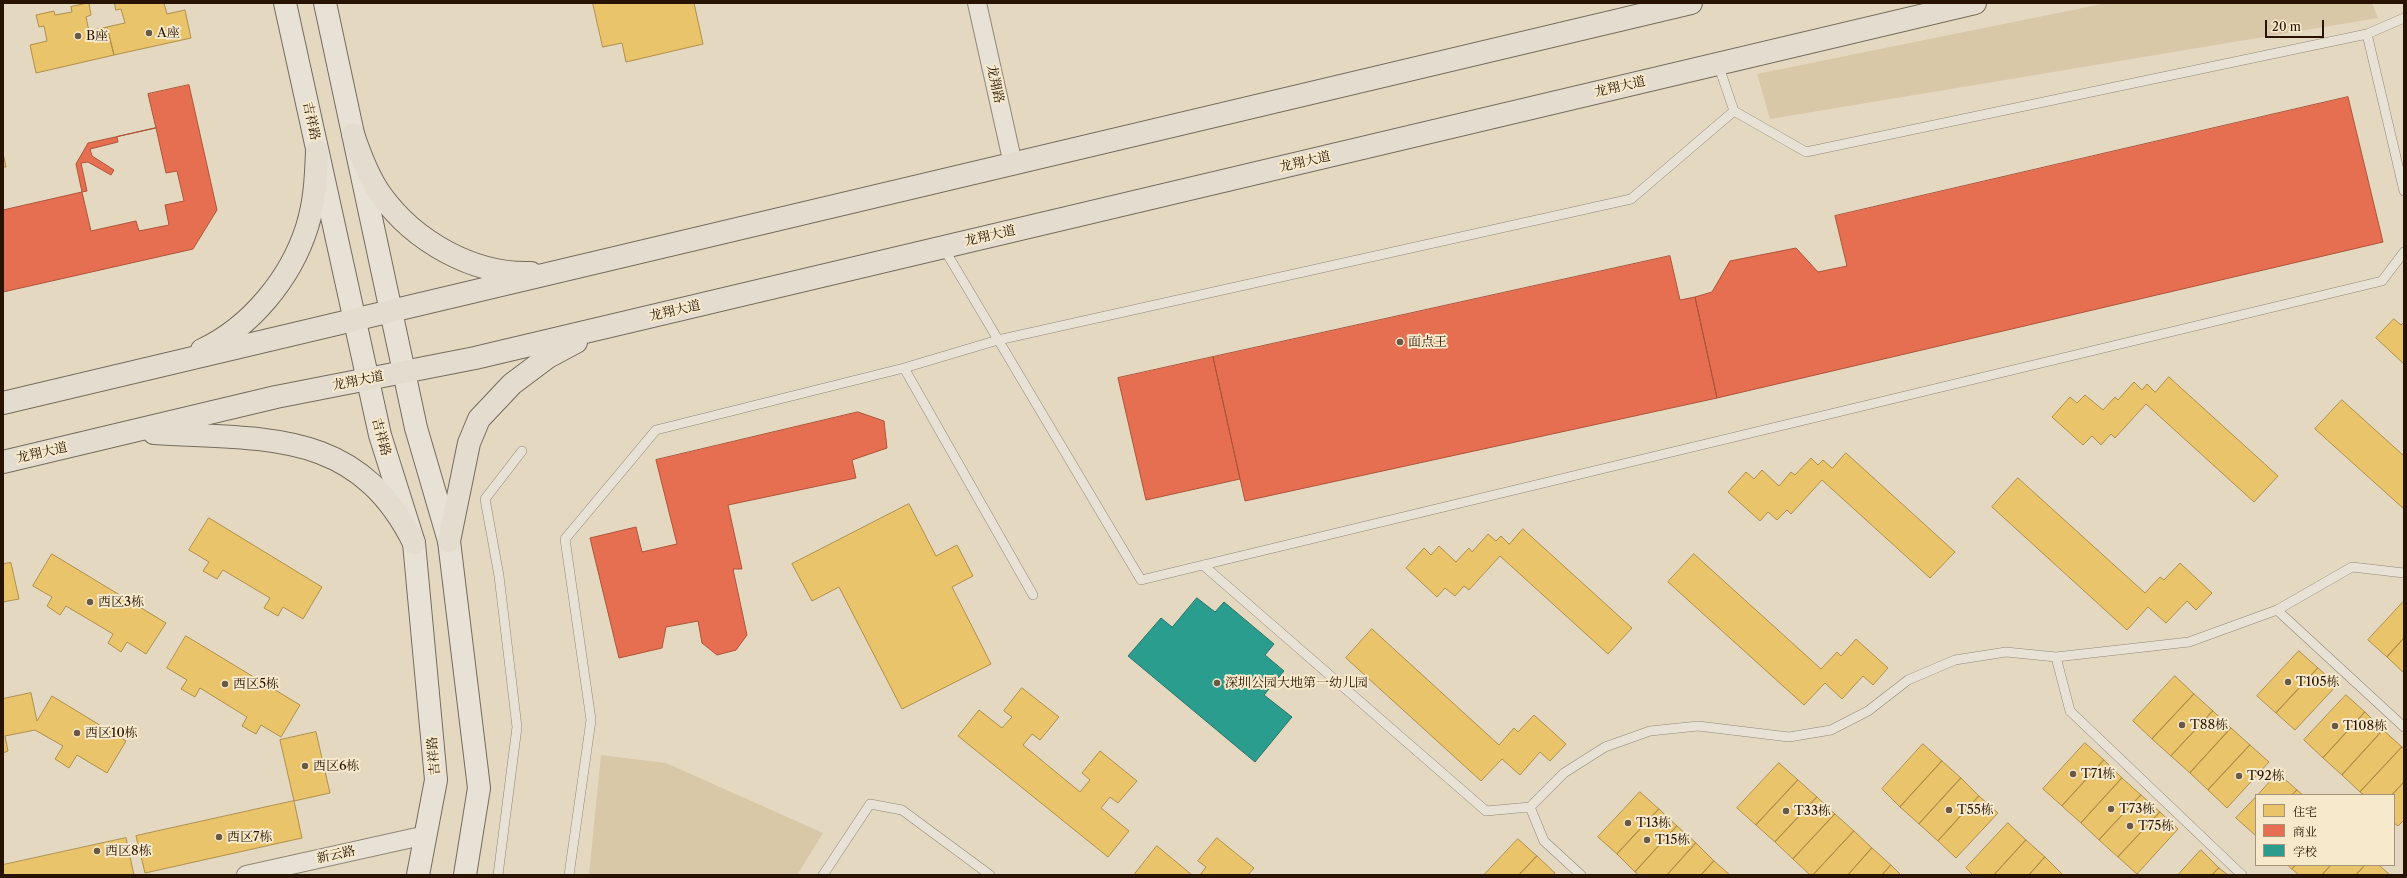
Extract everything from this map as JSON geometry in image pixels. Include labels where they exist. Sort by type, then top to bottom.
[{"type":"main road","name":"吉祥路","points":[[285,3],[380,436],[414,543],[436,780],[418,875]]},
{"type":"main road","points":[[325,3],[416,428],[449,541],[479,788],[465,875]]},
{"type":"main road","points":[[3,403],[1691,3]]},
{"type":"main road","name":"龙翔大道","points":[[3,462],[276,397],[404,372],[602,328],[1975,3]]},
{"type":"main road","points":[[353,134],[364,166],[381,195],[402,220],[434,245],[458,258],[490,268],[523,273],[556,272],[589,265]]},
{"type":"main road","points":[[178,362],[212,345],[244,323],[275,288],[292,262],[307,227],[315,190],[317,151]]},
{"type":"main road","points":[[449,541],[469,443],[479,418],[512,384],[548,357],[602,328]]},
{"type":"main road","points":[[131,432],[281,440],[325,453],[362,475],[378,490],[404,524],[414,543]]},
{"type":"street","name":"龙翔路","points":[[977,3],[1013,164]]},
{"type":"street","name":"新云路","points":[[246,875],[426,836]]},
{"type":"lane","points":[[1718,64],[1734,111],[1806,152],[2367,34],[2404,18]]},
{"type":"lane","points":[[2367,34],[2404,191]]},
{"type":"lane","points":[[569,875],[591,720],[565,539],[656,430],[904,368],[998,340],[1631,199],[1734,111]]},
{"type":"lane","points":[[943,247],[1142,580],[2382,281],[2404,252]]},
{"type":"lane","points":[[904,368],[1033,595]]},
{"type":"lane","points":[[498,875],[517,727],[499,576],[485,499],[522,451]]},
{"type":"lane","points":[[1203,565],[1486,811],[1530,808],[1564,773],[1593,754],[1605,747],[1650,731],[1698,726],[1789,737],[1830,730],[1868,711],[1908,680],[1955,660],[2006,652],[2056,657],[2189,642],[2277,610],[2352,566],[2404,573]]},
{"type":"lane","points":[[2277,610],[2404,727]]},
{"type":"lane","points":[[2056,657],[2070,711],[2242,875]]},
{"type":"lane","points":[[823,875],[870,804],[902,810],[990,875]]},
{"type":"lane","points":[[1530,808],[1544,841],[1581,875]]},
{"type":"shaded area","points":[[2107,3],[2372,3],[2378,18],[1770,119],[1757,74]]},
{"type":"shaded area","points":[[601,755],[666,763],[823,833],[797,875],[589,875]]},
{"type":"building: 住宅","name":"B座","points":[[89,3],[91,15],[86,17],[89,31],[107,27],[114,55],[36,73],[30,45],[47,41],[44,26],[39,27],[36,15],[54,11],[55,15],[72,12],[71,7]]},
{"type":"building: 住宅","name":"A座","points":[[115,3],[164,3],[167,14],[185,10],[191,38],[114,55],[107,27],[125,23],[121,9],[116,10]]},
{"type":"building: 住宅","points":[[593,3],[694,3],[703,44],[626,62],[622,43],[603,47]]},
{"type":"building: 住宅","points":[[3,153],[6,167],[3,167]]},
{"type":"building: 住宅","points":[[2394,319],[2401,325],[2404,322],[2404,364],[2376,338]]},
{"type":"building: 住宅","points":[[2169,377],[2278,476],[2254,502],[2146,404],[2115,438],[2111,434],[2101,445],[2092,436],[2083,445],[2052,417],[2070,397],[2077,403],[2085,395],[2103,410],[2115,397],[2118,400],[2134,382],[2142,390],[2147,384],[2155,392]]},
{"type":"building: 住宅","points":[[2342,400],[2404,456],[2404,509],[2315,429]]},
{"type":"building: 住宅","points":[[1846,453],[1955,552],[1930,578],[1822,480],[1791,514],[1787,510],[1777,520],[1768,512],[1760,521],[1728,492],[1746,472],[1754,479],[1762,470],[1779,486],[1791,472],[1795,475],[1811,458],[1818,465],[1823,460],[1832,468]]},
{"type":"building: 住宅","points":[[2018,478],[2145,593],[2160,577],[2164,580],[2180,563],[2212,593],[2196,610],[2187,601],[2166,623],[2148,607],[2127,630],[1992,507]]},
{"type":"building: 住宅","points":[[909,504],[936,556],[957,545],[973,576],[952,587],[991,664],[902,709],[839,587],[812,601],[792,564]]},
{"type":"building: 住宅","points":[[209,518],[322,587],[303,619],[283,607],[278,616],[264,608],[270,598],[223,570],[217,579],[203,571],[209,562],[189,550]]},
{"type":"building: 住宅","points":[[1523,529],[1632,628],[1608,654],[1500,556],[1469,590],[1464,586],[1455,596],[1445,588],[1437,597],[1406,568],[1424,548],[1431,555],[1439,546],[1456,562],[1469,548],[1472,552],[1488,534],[1496,541],[1501,536],[1509,544]]},
{"type":"building: 住宅","name":"西区3栋","points":[[52,554],[166,623],[146,654],[127,642],[121,652],[108,643],[113,634],[66,606],[60,615],[47,606],[52,597],[33,586]]},
{"type":"building: 住宅","points":[[1694,554],[1821,669],[1837,652],[1841,656],[1856,639],[1888,668],[1873,685],[1863,676],[1842,699],[1825,683],[1804,705],[1668,582]]},
{"type":"building: 住宅","points":[[11,563],[19,599],[3,602],[3,564]]},
{"type":"building: 住宅","points":[[2404,601],[2404,638],[2387,657],[2368,640]]},
{"type":"building: 住宅","points":[[1372,629],[1499,745],[1514,728],[1518,732],[1534,715],[1566,744],[1550,761],[1540,752],[1520,775],[1502,759],[1481,781],[1346,658]]},
{"type":"building: 住宅","name":"西区5栋","points":[[186,636],[300,705],[281,737],[261,725],[256,734],[242,726],[247,717],[200,688],[195,697],[181,689],[187,680],[167,668]]},
{"type":"building: 住宅","points":[[2404,638],[2404,673],[2387,657]]},
{"type":"building: 住宅","name":"T105栋","points":[[2299,651],[2318,668],[2276,713],[2257,696]]},
{"type":"building: 住宅","points":[[2318,668],[2337,685],[2295,730],[2276,713]]},
{"type":"building: 住宅","points":[[2175,676],[2194,694],[2152,739],[2133,721]]},
{"type":"building: 住宅","points":[[1022,688],[1059,717],[1040,740],[1032,734],[1023,745],[1080,792],[1090,780],[1082,773],[1100,751],[1137,781],[1118,803],[1110,797],[1101,808],[1129,831],[1108,857],[958,736],[979,710],[1002,728],[1012,717],[1004,711]]},
{"type":"building: 住宅","name":"西区10栋","points":[[31,693],[37,721],[52,696],[126,741],[107,773],[77,755],[69,768],[55,759],[63,746],[35,730],[5,736],[8,751],[3,753],[3,699]]},
{"type":"building: 住宅","name":"T88栋","points":[[2194,694],[2213,711],[2171,756],[2152,739]]},
{"type":"building: 住宅","name":"T108栋","points":[[2346,695],[2365,712],[2323,758],[2304,740]]},
{"type":"building: 住宅","points":[[2213,711],[2231,728],[2190,773],[2171,756]]},
{"type":"building: 住宅","points":[[2365,712],[2383,730],[2342,775],[2323,758]]},
{"type":"building: 住宅","points":[[2231,728],[2250,745],[2208,790],[2190,773]]},
{"type":"building: 住宅","points":[[2383,730],[2402,747],[2360,792],[2342,775]]},
{"type":"building: 住宅","name":"西区6栋","points":[[316,732],[330,793],[294,801],[280,740]]},
{"type":"building: 住宅","name":"T71栋","points":[[2085,743],[2104,760],[2062,806],[2043,789]]},
{"type":"building: 住宅","points":[[1923,744],[1942,761],[1900,807],[1882,789]]},
{"type":"building: 住宅","name":"T92栋","points":[[2250,745],[2269,762],[2227,808],[2208,790]]},
{"type":"building: 住宅","points":[[2402,747],[2404,749],[2404,782],[2393,794],[2363,794],[2360,792]]},
{"type":"building: 住宅","points":[[2104,760],[2122,778],[2081,823],[2062,806]]},
{"type":"building: 住宅","points":[[1942,761],[1961,778],[1919,824],[1900,807]]},
{"type":"building: 住宅","points":[[1779,763],[1798,780],[1756,825],[1737,808]]},
{"type":"building: 住宅","points":[[2278,773],[2297,790],[2293,794],[2259,794]]},
{"type":"building: 住宅","name":"T55栋","points":[[1961,778],[1979,796],[1938,841],[1919,824]]},
{"type":"building: 住宅","name":"T73栋","points":[[2122,778],[2141,795],[2099,840],[2081,823]]},
{"type":"building: 住宅","name":"T33栋","points":[[1798,780],[1817,797],[1775,842],[1756,825]]},
{"type":"building: 住宅","points":[[2404,782],[2404,820],[2398,826],[2395,824],[2395,794],[2393,794]]},
{"type":"building: 住宅","points":[[2297,790],[2302,794],[2293,794]]},
{"type":"building: 住宅","name":"T13栋","points":[[1640,792],[1659,809],[1617,854],[1598,837]]},
{"type":"building: 住宅","name":"T75栋","points":[[2141,795],[2160,812],[2118,857],[2099,840]]},
{"type":"building: 住宅","points":[[1979,796],[1998,813],[1956,858],[1938,841]]},
{"type":"building: 住宅","points":[[1817,797],[1835,814],[1793,859],[1775,842]]},
{"type":"building: 住宅","points":[[2255,798],[2255,835],[2236,818]]},
{"type":"building: 住宅","name":"西区7栋","points":[[294,801],[302,838],[145,873],[136,836]]},
{"type":"building: 住宅","name":"T15栋","points":[[1659,809],[1677,826],[1635,872],[1617,854]]},
{"type":"building: 住宅","points":[[2160,812],[2178,829],[2137,874],[2118,857]]},
{"type":"building: 住宅","points":[[1835,814],[1854,831],[1813,875],[1810,875],[1793,859]]},
{"type":"building: 住宅","points":[[2008,823],[2026,840],[1994,875],[1973,875],[1966,868]]},
{"type":"building: 住宅","points":[[1677,826],[1696,843],[1667,875],[1639,875],[1635,872]]},
{"type":"building: 住宅","points":[[1854,831],[1872,848],[1848,875],[1813,875]]},
{"type":"building: 住宅","name":"西区8栋","points":[[126,838],[134,875],[3,875],[3,865]]},
{"type":"building: 住宅","points":[[1217,838],[1254,868],[1248,875],[1200,875],[1206,867],[1198,861]]},
{"type":"building: 住宅","points":[[1518,839],[1537,856],[1519,875],[1484,875]]},
{"type":"building: 住宅","points":[[2026,840],[2045,857],[2029,875],[1994,875]]},
{"type":"building: 住宅","points":[[1696,843],[1714,861],[1701,875],[1667,875]]},
{"type":"building: 住宅","points":[[1157,846],[1192,875],[1134,875]]},
{"type":"building: 住宅","points":[[1872,848],[1891,865],[1882,875],[1848,875]]},
{"type":"building: 住宅","points":[[2201,850],[2219,868],[2212,875],[2178,875]]},
{"type":"building: 住宅","points":[[1537,856],[1555,873],[1553,875],[1519,875]]},
{"type":"building: 住宅","points":[[2045,857],[2063,875],[2029,875]]},
{"type":"building: 住宅","points":[[1714,861],[1730,875],[1701,875]]},
{"type":"building: 住宅","points":[[1891,865],[1901,875],[1882,875]]},
{"type":"building: 住宅","points":[[2295,866],[2330,866],[2322,875],[2299,875],[2292,869]]},
{"type":"building: 住宅","points":[[2330,866],[2364,866],[2356,875],[2322,875]]},
{"type":"building: 住宅","points":[[2364,866],[2380,866],[2390,875],[2356,875]]},
{"type":"building: 住宅","points":[[2219,868],[2228,875],[2212,875]]},
{"type":"building: 商业","points":[[189,85],[217,210],[193,249],[3,292],[3,210],[82,192],[76,164],[88,143],[156,128],[148,94]]},
{"type":"building: 商业","points":[[2348,97],[2383,242],[1717,398],[1695,297],[1712,292],[1730,261],[1796,248],[1818,272],[1847,266],[1835,216]]},
{"type":"building: 商业","points":[[156,128],[166,173],[177,171],[184,201],[165,205],[169,225],[139,231],[136,221],[91,231],[82,192],[87,191],[81,163],[88,162],[111,175],[114,170],[92,156],[90,149],[118,142],[117,137]]},
{"type":"building: 商业","points":[[1670,256],[1680,300],[1695,297],[1717,398],[1245,501],[1213,357]]},
{"type":"building: 商业","points":[[1213,357],[1240,479],[1146,500],[1118,378]]},
{"type":"building: 商业","points":[[858,412],[884,421],[887,448],[852,460],[856,478],[728,505],[742,569],[733,569],[747,635],[736,650],[717,655],[702,643],[698,621],[666,627],[662,648],[619,658],[590,538],[636,527],[642,552],[677,544],[656,460]]},
{"type":"building: 学校","name":"深圳公园大地第一幼儿园","points":[[1197,598],[1215,612],[1224,602],[1274,644],[1265,655],[1284,671],[1264,695],[1292,717],[1255,762],[1128,656],[1161,618],[1172,627]]},
{"type":"place","name":"A座","points":[[149,33]]},
{"type":"place","name":"B座","points":[[78,36]]},
{"type":"place","name":"面点王","points":[[1400,342]]},
{"type":"place","name":"西区3栋","points":[[90,602]]},
{"type":"place","name":"T105栋","points":[[2288,682]]},
{"type":"place","name":"深圳公园大地第一幼儿园","points":[[1217,683]]},
{"type":"place","name":"西区5栋","points":[[225,684]]},
{"type":"place","name":"T88栋","points":[[2182,725]]},
{"type":"place","name":"T108栋","points":[[2335,726]]},
{"type":"place","name":"西区10栋","points":[[77,733]]},
{"type":"place","name":"西区6栋","points":[[305,766]]},
{"type":"place","name":"T71栋","points":[[2073,774]]},
{"type":"place","name":"T92栋","points":[[2239,776]]},
{"type":"place","name":"T73栋","points":[[2111,809]]},
{"type":"place","name":"T55栋","points":[[1949,810]]},
{"type":"place","name":"T33栋","points":[[1786,811]]},
{"type":"place","name":"T13栋","points":[[1628,823]]},
{"type":"place","name":"T75栋","points":[[2130,826]]},
{"type":"place","name":"西区7栋","points":[[219,837]]},
{"type":"place","name":"T15栋","points":[[1647,840]]},
{"type":"place","name":"西区8栋","points":[[97,851]]}]
